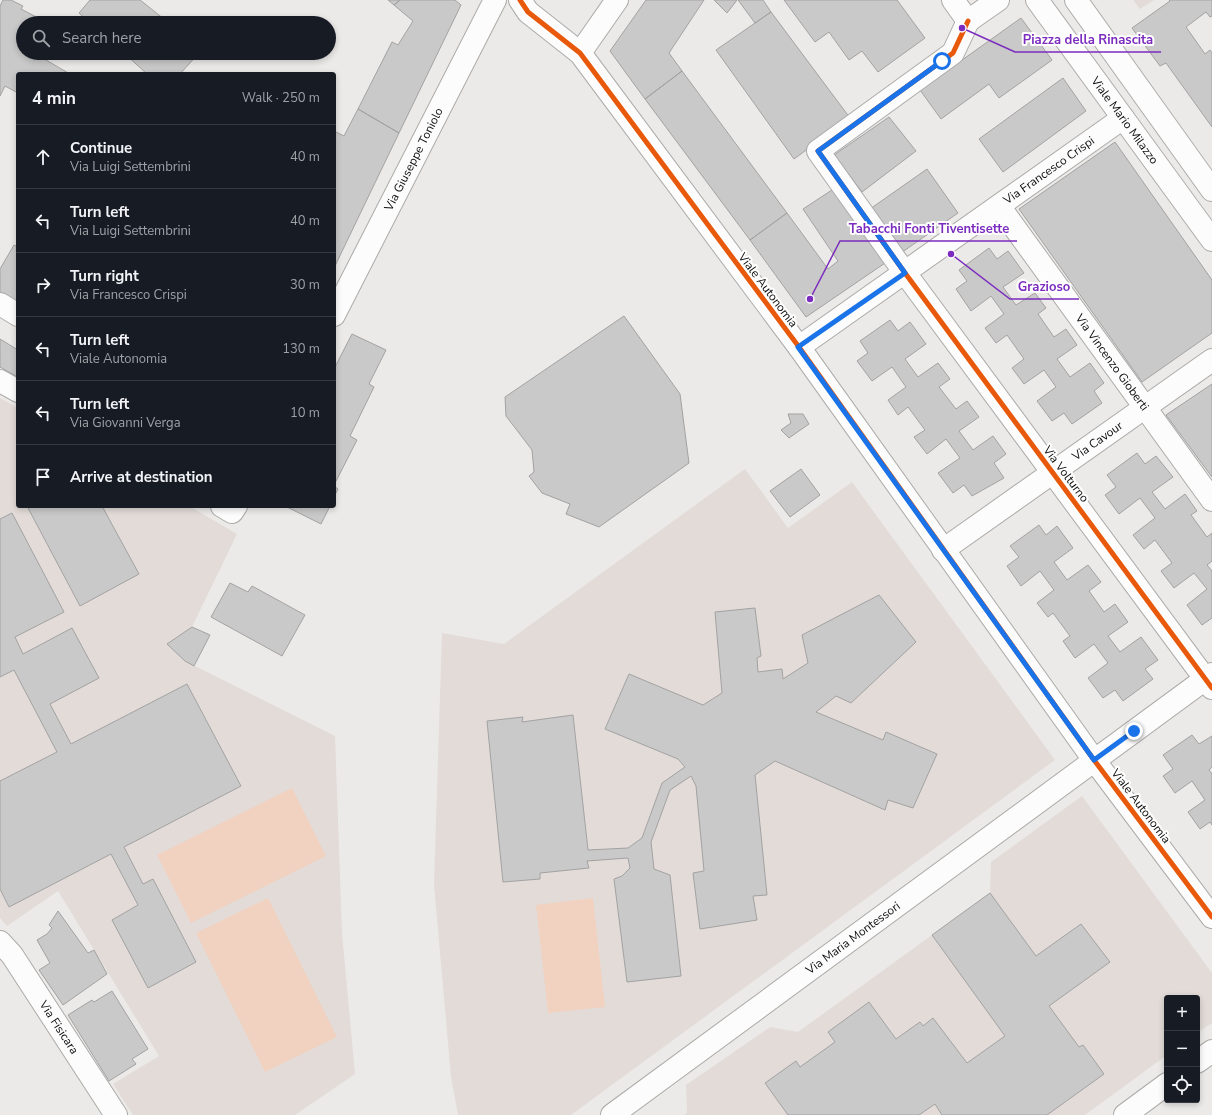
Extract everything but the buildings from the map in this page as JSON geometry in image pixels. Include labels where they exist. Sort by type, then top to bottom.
[{"type":"street","points":[[580,53],[617,0]]},
{"type":"street","points":[[953,0],[968,21],[998,0]]},
{"type":"street","name":"Viale Mario Milazzo","points":[[1037,0],[1212,240]]},
{"type":"street","points":[[1076,0],[1212,190]]},
{"type":"street","name":"Viale Autonomia","points":[[492,1],[524,6],[580,53],[798,347],[1094,760],[1212,917]]},
{"type":"street","name":"Via Giuseppe Toniolo","points":[[336,311],[492,1]]},
{"type":"street","name":"Via Volturno","points":[[968,21],[953,53],[818,151],[905,273],[1052,472],[1210,680]]},
{"type":"street","name":"Via Francesco Crispi","points":[[798,347],[1123,118]]},
{"type":"street","name":"Via Vincenzo Gioberti","points":[[999,206],[1212,500]]},
{"type":"street","points":[[0,304],[16,314]]},
{"type":"street","name":"Via Cavour","points":[[943,550],[1212,360]]},
{"type":"street","points":[[0,381],[16,390]]},
{"type":"street","name":"Via Maria Montessori","points":[[612,1115],[1094,760],[1210,680]]},
{"type":"street","name":"Via Fisicara","points":[[0,942],[12,955],[116,1115]]},
{"type":"street","points":[[1200,1060],[1212,1051]]},
{"type":"street","points":[[1125,1115],[1164,1086]]},
{"type":"shaded area","points":[[1133,0],[1154,0],[1140,9]]},
{"type":"shaded area","points":[[0,398],[16,407],[16,508],[192,508],[237,534],[192,627],[168,644],[185,661],[335,736],[342,933],[355,1074],[295,1115],[133,1115],[113,1084],[159,1056],[58,891],[7,926],[0,918]]},
{"type":"shaded area","points":[[745,469],[788,528],[852,482],[1055,760],[571,1115],[458,1115],[451,1077],[434,884],[442,633],[504,644]]},
{"type":"shaded area","points":[[292,788],[326,856],[191,923],[157,855]]},
{"type":"shaded area","points":[[1082,796],[1212,973],[1212,1023],[1200,1031],[1200,995],[1164,995],[1164,1057],[1085,1115],[684,1115],[687,1113],[686,1085],[770,1027],[798,1032],[990,893],[991,862]]},
{"type":"shaded area","points":[[268,898],[337,1037],[265,1072],[196,933]]},
{"type":"shaded area","points":[[593,898],[605,1007],[548,1013],[536,905]]},
{"type":"cycle path","points":[[520,0],[528,12],[580,53],[799,347],[1094,760],[1212,917]]},
{"type":"cycle path","points":[[968,21],[953,53],[818,151],[905,273],[1212,688]]},
{"type":"place","name":"Piazza della Rinascita","points":[[962,28]]},
{"type":"place","name":"Grazioso","points":[[951,254]]},
{"type":"place","name":"Tabacchi Fonti Tiventisette","points":[[810,299]]},
{"type":"route","points":[[942,61],[818,151],[905,273],[798,347],[1094,760],[1134,731]]}]
